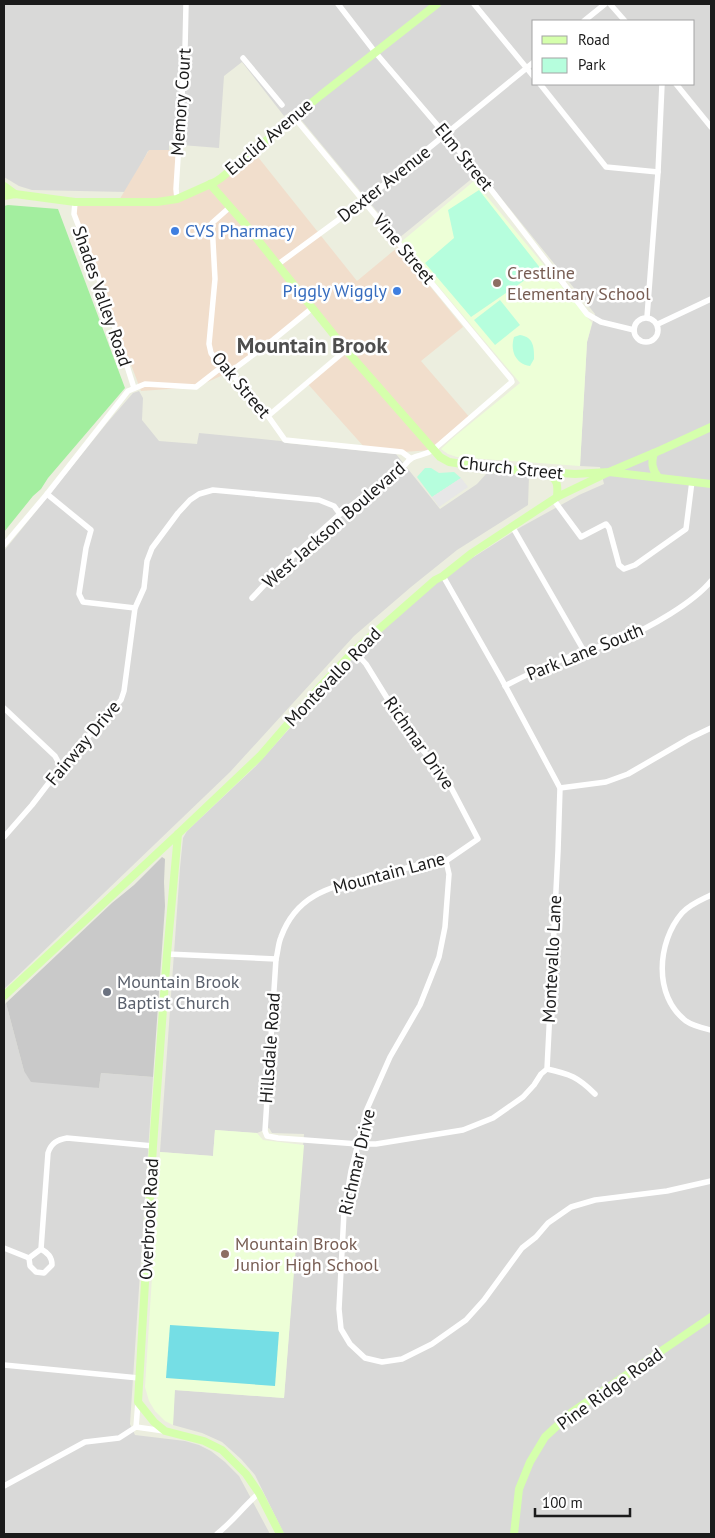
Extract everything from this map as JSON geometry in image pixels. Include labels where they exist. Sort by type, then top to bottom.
[{"type":"street","name":"Memory Court","points":[[177,199],[186,4]]},
{"type":"street","name":"Elm Street","points":[[338,4],[479,174],[587,314],[601,322],[634,330]]},
{"type":"street","name":"Euclid Avenue","points":[[15,194],[75,202],[157,202],[177,199],[210,184],[234,167],[320,94],[437,4]]},
{"type":"street","points":[[474,4],[532,75]]},
{"type":"street","points":[[585,20],[605,4]]},
{"type":"street","points":[[610,4],[624,20]]},
{"type":"street","points":[[243,58],[282,105]]},
{"type":"street","name":"Dexter Avenue","points":[[278,265],[364,202],[532,64]]},
{"type":"street","points":[[541,85],[606,166],[658,172]]},
{"type":"street","points":[[647,317],[658,172],[662,85]]},
{"type":"street","points":[[677,85],[711,127]]},
{"type":"street","name":"Vine Street","points":[[294,117],[511,378],[512,382]]},
{"type":"street","name":"Church Street","points":[[210,184],[278,265],[311,309],[440,457],[449,462],[489,468],[574,474],[609,472]]},
{"type":"street","points":[[4,186],[15,194]]},
{"type":"street","points":[[4,196],[15,194]]},
{"type":"street","name":"Shades Valley Road","points":[[75,202],[74,214],[100,284],[134,388]]},
{"type":"street","name":"Oak Street","points":[[230,207],[212,223],[215,279],[209,344],[211,352],[268,416],[285,440],[402,452],[410,458]]},
{"type":"street","points":[[658,324],[711,299]]},
{"type":"street","points":[[230,372],[311,309]]},
{"type":"street","points":[[647,317],[658,324],[659,332],[651,342],[639,340],[634,330],[637,322],[647,317]]},
{"type":"street","points":[[268,416],[346,350]]},
{"type":"street","points":[[4,545],[47,494],[128,391],[145,384],[196,387],[223,366]]},
{"type":"street","name":"West Jackson Boulevard","points":[[252,598],[283,565],[340,514],[404,466],[410,458],[433,450],[512,382]]},
{"type":"street","name":"Montevallo Road","points":[[4,996],[260,756],[354,651],[435,580],[555,498],[711,427]]},
{"type":"street","points":[[654,454],[652,464],[658,477]]},
{"type":"street","points":[[543,472],[554,477],[558,488],[555,498],[580,537],[606,524],[610,528],[619,565],[624,569],[635,565],[686,529],[692,481]]},
{"type":"street","points":[[609,472],[711,484]]},
{"type":"street","name":"Fairway Drive","points":[[4,837],[121,700],[135,608],[144,588],[147,560],[152,548],[190,500],[199,494],[213,490],[319,500],[334,506],[340,514]]},
{"type":"street","points":[[47,494],[91,530],[86,548],[79,594],[83,602],[135,608]]},
{"type":"street","points":[[512,526],[584,651]]},
{"type":"street","points":[[443,576],[560,788],[606,782],[628,774],[711,728]]},
{"type":"street","name":"Park Lane South","points":[[505,686],[537,669],[584,651],[600,648],[649,626],[692,599],[711,581]]},
{"type":"street","name":"Richmar Drive","points":[[354,651],[366,664],[411,737],[444,774],[478,839]]},
{"type":"street","points":[[4,708],[55,756],[62,767]]},
{"type":"street","name":"Montevallo Lane","points":[[547,1069],[560,788]]},
{"type":"street","name":"Overbrook Road","points":[[138,1402],[153,1146],[178,834]]},
{"type":"street","name":"Mountain Lane","points":[[276,959],[281,937],[292,917],[303,904],[318,893],[343,884],[406,868],[446,861],[478,839]]},
{"type":"street","name":"Richmar Drive","points":[[446,861],[449,874],[445,927],[438,957],[420,1005],[390,1057],[367,1109],[344,1212],[339,1309],[341,1329],[350,1344],[365,1358],[382,1362],[402,1360],[432,1344],[466,1320],[484,1300],[522,1248],[536,1237],[548,1223],[571,1207],[594,1200],[667,1191],[711,1181]]},
{"type":"street","points":[[711,895],[693,904],[682,913],[668,934],[662,968],[664,987],[674,1008],[686,1021],[695,1026],[711,1030]]},
{"type":"street","points":[[167,954],[276,959]]},
{"type":"street","name":"Hillsdale Road","points":[[276,959],[264,1123],[267,1136],[358,1144]]},
{"type":"street","points":[[358,1144],[376,1144],[463,1130],[493,1118],[523,1097],[547,1069],[571,1075],[584,1083],[595,1094]]},
{"type":"street","points":[[29,1258],[41,1249],[50,1146],[60,1139],[67,1138],[153,1146]]},
{"type":"street","points":[[4,1248],[29,1258]]},
{"type":"street","points":[[29,1258],[30,1266],[36,1272],[44,1273],[52,1265],[52,1259],[41,1249]]},
{"type":"street","name":"Pine Ridge Road","points":[[514,1534],[518,1489],[530,1462],[545,1437],[572,1412],[711,1317]]},
{"type":"street","points":[[4,1365],[139,1378]]},
{"type":"street","points":[[136,1427],[138,1402]]},
{"type":"street","points":[[138,1402],[154,1422],[165,1431]]},
{"type":"street","points":[[4,1486],[85,1442],[119,1438],[136,1427],[165,1431],[204,1441],[222,1450],[246,1474],[259,1493],[280,1534]]},
{"type":"street","points":[[217,1534],[226,1528],[244,1506],[259,1493]]},
{"type":"shaded area","points":[[4,4],[711,4],[711,1534],[284,1534],[255,1475],[241,1459],[222,1442],[202,1433],[173,1425],[174,1390],[284,1398],[304,1134],[272,1133],[269,1128],[257,1133],[215,1130],[213,1156],[160,1152],[183,838],[187,831],[256,766],[359,651],[410,604],[447,574],[521,527],[579,495],[604,484],[600,467],[580,466],[587,342],[595,314],[480,172],[399,238],[293,110],[284,116],[242,62],[224,76],[219,148],[169,144],[169,152],[148,151],[127,192],[32,190],[19,186],[4,177]]},
{"type":"shaded area","points":[[149,150],[178,150],[177,199],[221,178],[254,152],[357,281],[398,247],[463,327],[421,361],[471,419],[433,450],[402,452],[365,448],[307,383],[346,351],[311,309],[230,372],[196,387],[141,391],[74,214],[75,202],[118,202]]},
{"type":"shaded area","name":"Crestline Elementary School","points":[[474,181],[592,323],[587,342],[580,466],[457,457],[441,449],[520,383],[401,242]]},
{"type":"shaded area","points":[[139,391],[143,398],[142,420],[159,441],[197,444],[199,433],[396,454],[440,509],[477,484],[487,473],[529,476],[528,505],[457,550],[354,636],[230,772],[4,989],[4,551],[107,423],[133,393]]},
{"type":"shaded area","points":[[461,478],[468,487],[439,507],[432,497]]},
{"type":"shaded area","points":[[162,857],[165,859],[165,906],[153,1077],[101,1073],[99,1088],[31,1082],[24,1071],[6,1003]]},
{"type":"shaded area","points":[[6,1003],[24,1071],[99,1088],[101,1073],[153,1077],[130,1424],[135,1435],[185,1441],[199,1445],[211,1451],[225,1462],[239,1476],[270,1534],[4,1534],[4,1005]]},
{"type":"shaded area","name":"Mountain Brook Junior High School","points":[[215,1130],[257,1133],[263,1140],[304,1145],[284,1398],[175,1390],[173,1425],[165,1421],[155,1411],[149,1401],[145,1387],[160,1152],[213,1156]]},
{"type":"shaded area","points":[[170,1325],[279,1332],[275,1386],[166,1378]]},
{"type":"green space","points":[[479,190],[541,269],[471,317],[425,263],[454,238],[448,210]]},
{"type":"green space","points":[[4,206],[58,209],[125,388],[4,532]]},
{"type":"green space","points":[[500,300],[520,325],[495,345],[474,320]]},
{"type":"green space","points":[[520,335],[528,338],[532,344],[534,359],[530,366],[517,359],[513,351],[514,337]]},
{"type":"green space","points":[[425,468],[431,468],[439,473],[454,472],[461,478],[432,497],[417,477]]},
{"type":"place","name":"CVS Pharmacy","points":[[175,231]]},
{"type":"place","name":"Crestline Elementary School","points":[[497,283]]},
{"type":"place","name":"Piggly Wiggly","points":[[397,291]]},
{"type":"place","name":"Mountain Brook Baptist Church","points":[[107,992]]},
{"type":"place","name":"Mountain Brook Junior High School","points":[[225,1254]]},
{"type":"district","name":"Mountain Brook","points":[[312,345]]}]
